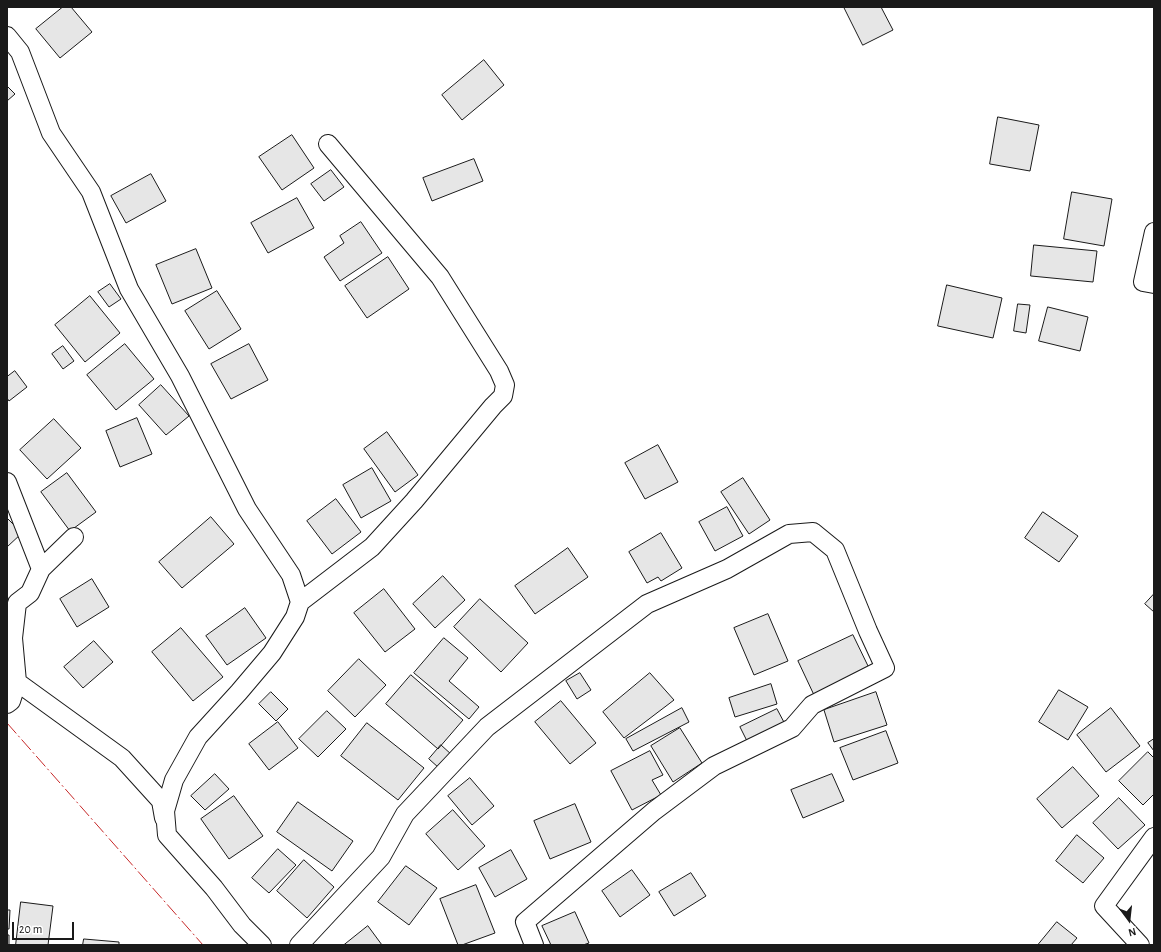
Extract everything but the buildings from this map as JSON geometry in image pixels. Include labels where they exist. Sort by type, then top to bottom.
[{"type":"street","points":[[7,36],[20,52],[51,133],[91,192],[129,289],[180,376],[247,509],[290,575],[300,602]]},
{"type":"street","points":[[167,835],[165,811],[174,780],[198,737],[272,653],[295,617],[300,602],[372,547],[414,501],[503,396],[505,385],[499,370],[440,277],[328,144]]},
{"type":"street","points":[[1154,232],[1143,282],[1154,284]]},
{"type":"street","points":[[7,482],[41,569]]},
{"type":"street","points":[[299,945],[381,858],[405,814],[487,726],[647,604],[727,570],[789,534],[813,532],[835,550],[868,631],[885,668],[812,705],[792,728],[714,766],[654,811],[525,922],[534,945]]},
{"type":"street","points":[[7,704],[11,701],[17,682],[13,638],[17,603],[30,593],[41,569],[74,538]]},
{"type":"street","points":[[7,665],[17,682],[122,758],[162,801],[167,835],[214,888],[242,924],[262,945]]},
{"type":"street","points":[[1140,945],[1104,906],[1154,837]]},
{"type":"power","points":[[7,723],[203,945]]}]
